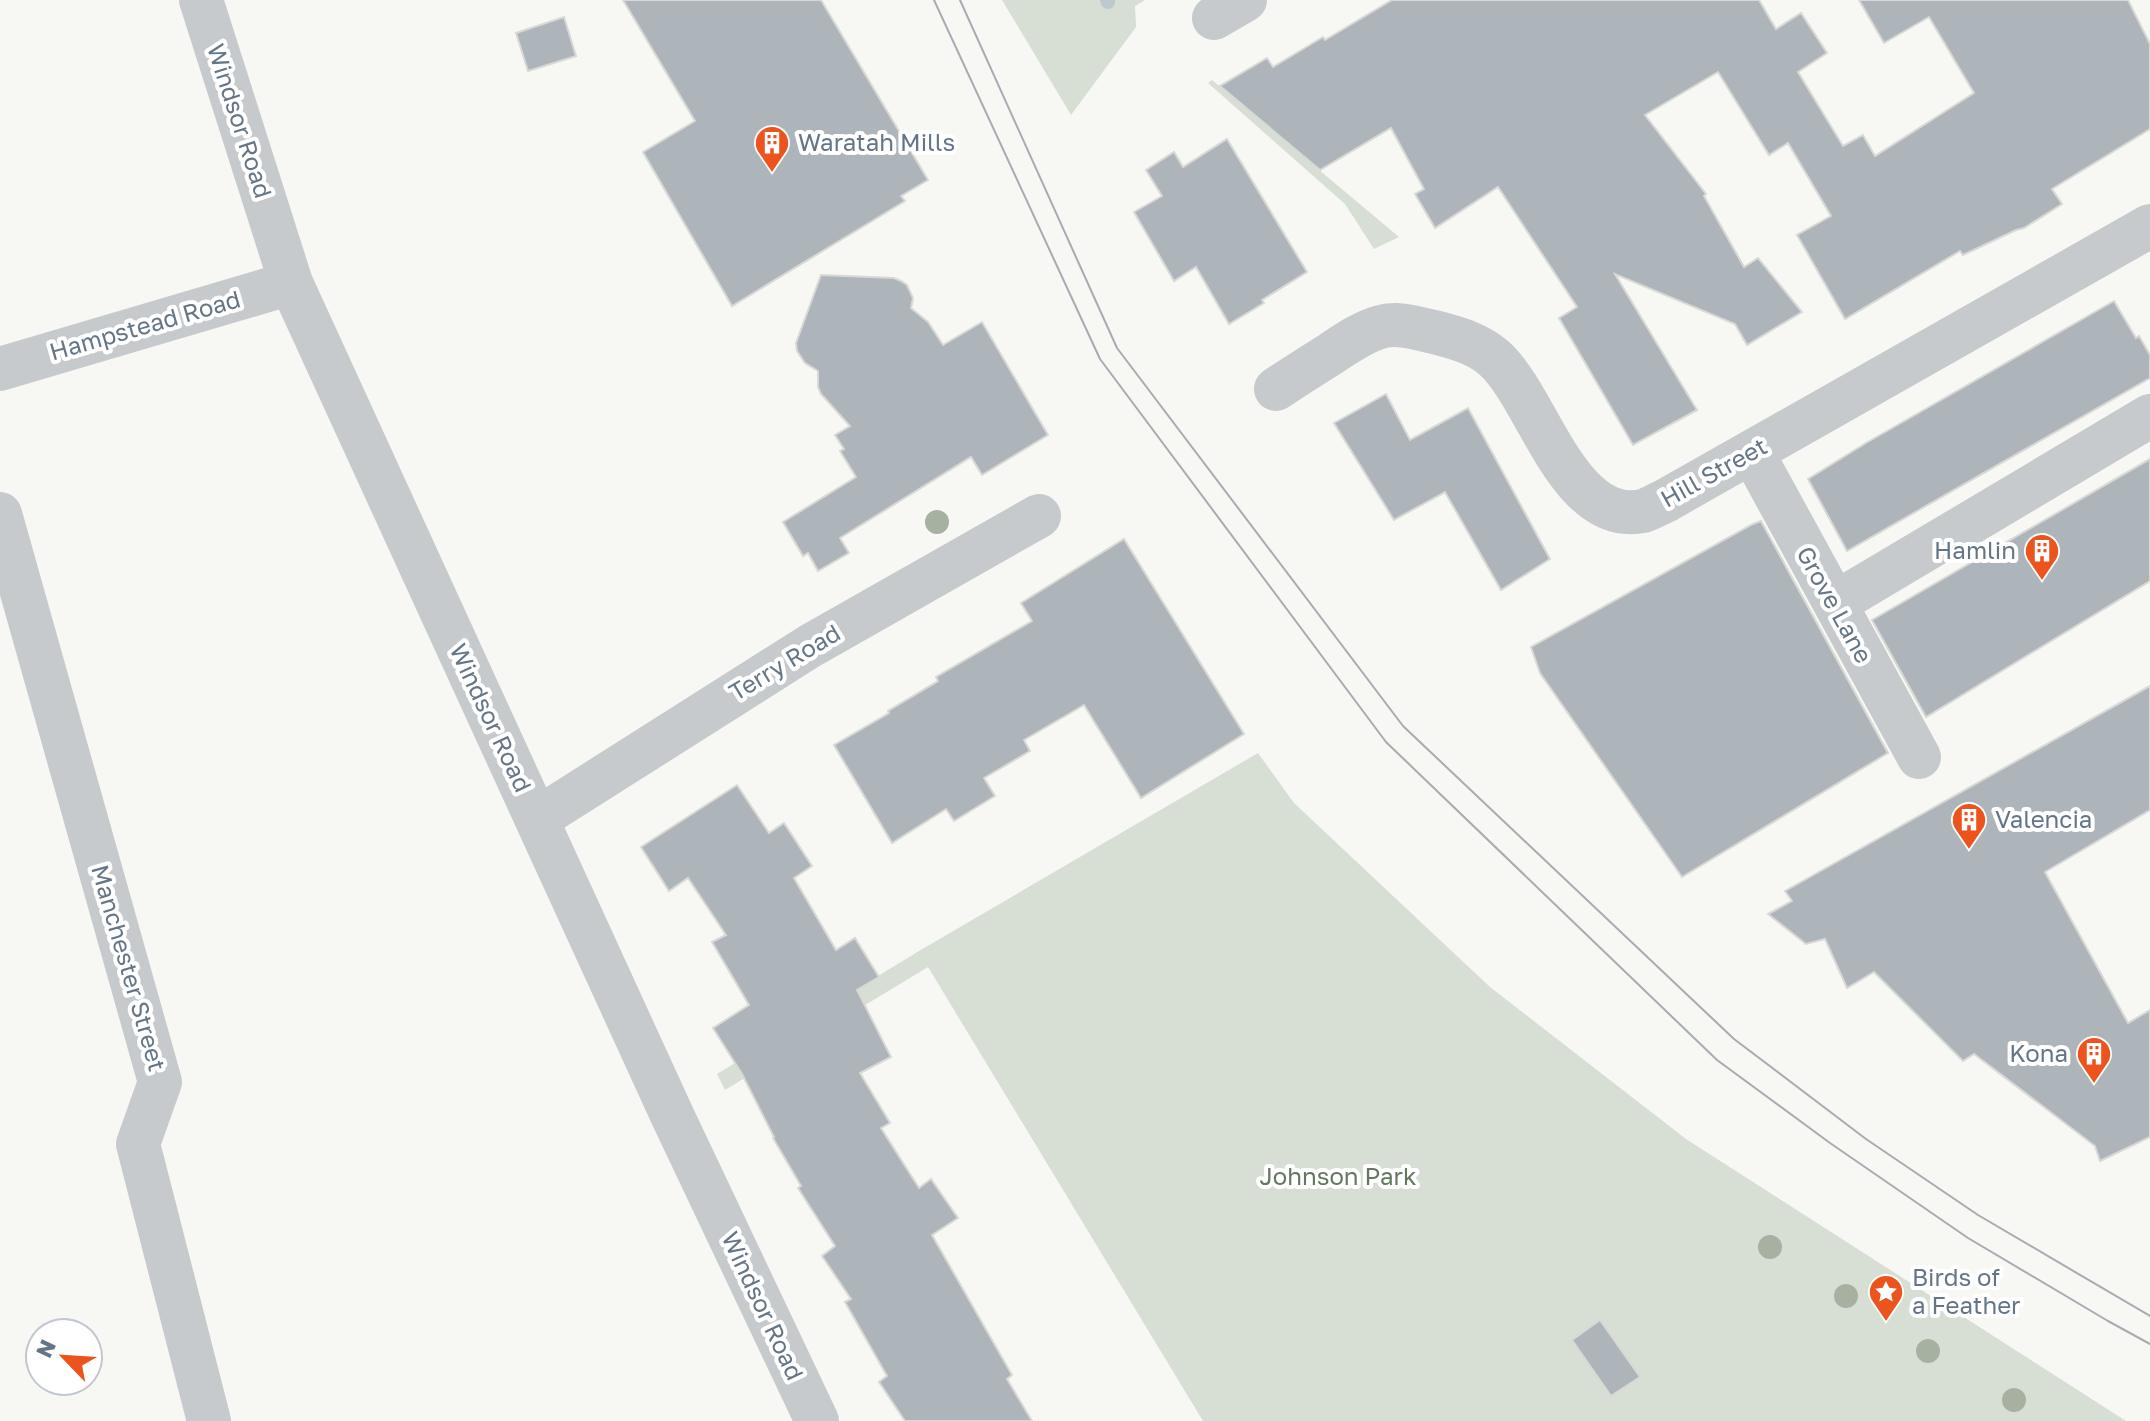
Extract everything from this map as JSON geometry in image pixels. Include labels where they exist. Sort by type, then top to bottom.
[{"type":"street","name":"Windsor Road","points":[[201,0],[291,283],[672,1115],[817,1421]]},
{"type":"street","name":"Hill Street","points":[[1276,389],[1358,336],[1381,326],[1406,325],[1453,337],[1477,345],[1511,377],[1577,484],[1594,500],[1619,511],[1644,511],[2149,228]]},
{"type":"street","name":"Hampstead Road","points":[[0,369],[291,283]]},
{"type":"street","points":[[1854,592],[1926,568],[2150,416]]},
{"type":"street","name":"Grove Lane","points":[[1752,452],[1919,757]]},
{"type":"street","name":"Manchester Street","points":[[0,514],[160,1082],[138,1144],[209,1421]]},
{"type":"street","name":"Terry Road","points":[[537,819],[810,646],[1039,516]]},
{"type":"green space","points":[[1002,0],[1145,0],[1135,6],[1136,27],[1071,115]]},
{"type":"green space","points":[[1212,80],[1399,237],[1374,249],[1345,204],[1208,83]]},
{"type":"green space","name":"Johnson Park","points":[[1258,753],[1294,803],[1490,987],[1686,1139],[2126,1421],[1203,1421],[928,967],[725,1090],[717,1074],[919,951]]},
{"type":"building","name":"Waratah Mills","points":[[623,0],[821,0],[928,180],[901,196],[905,201],[732,306],[643,152],[695,121]]},
{"type":"building","points":[[1392,0],[1759,0],[1776,29],[1801,13],[1827,53],[1798,72],[1843,146],[1863,135],[1875,156],[1974,93],[1929,17],[1884,43],[1859,0],[2128,0],[2150,44],[2150,129],[2052,189],[2062,204],[2024,228],[1963,255],[1960,251],[1845,319],[1797,235],[1831,216],[1788,143],[1769,155],[1718,72],[1645,115],[1706,194],[1704,196],[1744,267],[1758,258],[1802,312],[1747,345],[1735,324],[1615,274],[1697,410],[1633,445],[1559,318],[1577,307],[1498,187],[1435,228],[1415,194],[1424,189],[1391,128],[1320,170],[1220,86],[1267,58],[1273,67]]},
{"type":"building","points":[[564,17],[576,56],[528,71],[516,33]]},
{"type":"building","points":[[1227,139],[1307,272],[1229,324],[1196,267],[1174,281],[1134,212],[1162,196],[1146,170],[1174,152],[1183,167]]},
{"type":"building","points":[[821,275],[894,278],[901,281],[907,285],[913,298],[911,308],[928,322],[943,345],[982,322],[1048,435],[982,475],[971,457],[840,538],[849,553],[818,571],[808,553],[803,556],[783,522],[856,477],[840,451],[844,449],[835,435],[850,426],[821,394],[818,371],[805,363],[797,351],[796,343]]},
{"type":"building","points":[[2114,301],[2150,355],[2150,378],[1847,551],[1808,479]]},
{"type":"building","points":[[1386,394],[1410,440],[1468,408],[1550,559],[1501,590],[1445,492],[1394,520],[1334,423]]},
{"type":"building","name":"Hamlin","points":[[2150,459],[2150,581],[1926,717],[1872,620]]},
{"type":"building","points":[[1761,521],[1888,753],[1682,877],[1540,673],[1531,647]]},
{"type":"building","points":[[1124,539],[1244,734],[1141,798],[1084,705],[1024,740],[1030,751],[984,778],[995,796],[954,821],[946,809],[892,843],[834,745],[938,681],[936,677],[1032,621],[1021,603]]},
{"type":"building","points":[[2150,686],[2150,810],[2045,872],[2128,1023],[2150,1010],[2150,1137],[2100,1161],[2095,1146],[1974,1054],[1963,1061],[1874,972],[1847,988],[1825,939],[1806,944],[1768,914],[1792,901],[1785,891]]},
{"type":"building","points":[[737,785],[769,833],[784,823],[812,866],[794,878],[836,950],[855,938],[879,977],[857,990],[891,1057],[860,1073],[890,1123],[881,1128],[919,1188],[931,1179],[958,1218],[932,1235],[1012,1375],[1007,1379],[1032,1421],[905,1421],[879,1382],[887,1376],[845,1302],[851,1299],[822,1256],[835,1246],[798,1188],[801,1186],[773,1138],[742,1074],[713,1028],[749,1005],[712,942],[726,935],[688,878],[669,891],[641,847]]},
{"type":"building","points":[[1600,1320],[1640,1377],[1611,1396],[1572,1340]]},
{"type":"tram line","points":[[934,0],[1100,359],[1386,742],[1717,1060],[1968,1238],[2150,1344]]},
{"type":"tram line","points":[[960,0],[1117,348],[1403,726],[1734,1039],[1866,1139],[1978,1215],[2150,1316]]},
{"type":"place","name":"Waratah Mills","points":[[772,174]]},
{"type":"place","name":"Hamlin","points":[[2042,582]]},
{"type":"place","name":"Valencia","points":[[1969,851]]},
{"type":"place","name":"Kona","points":[[2094,1085]]},
{"type":"place","name":"Birds of a Feather","points":[[1886,1323]]}]
